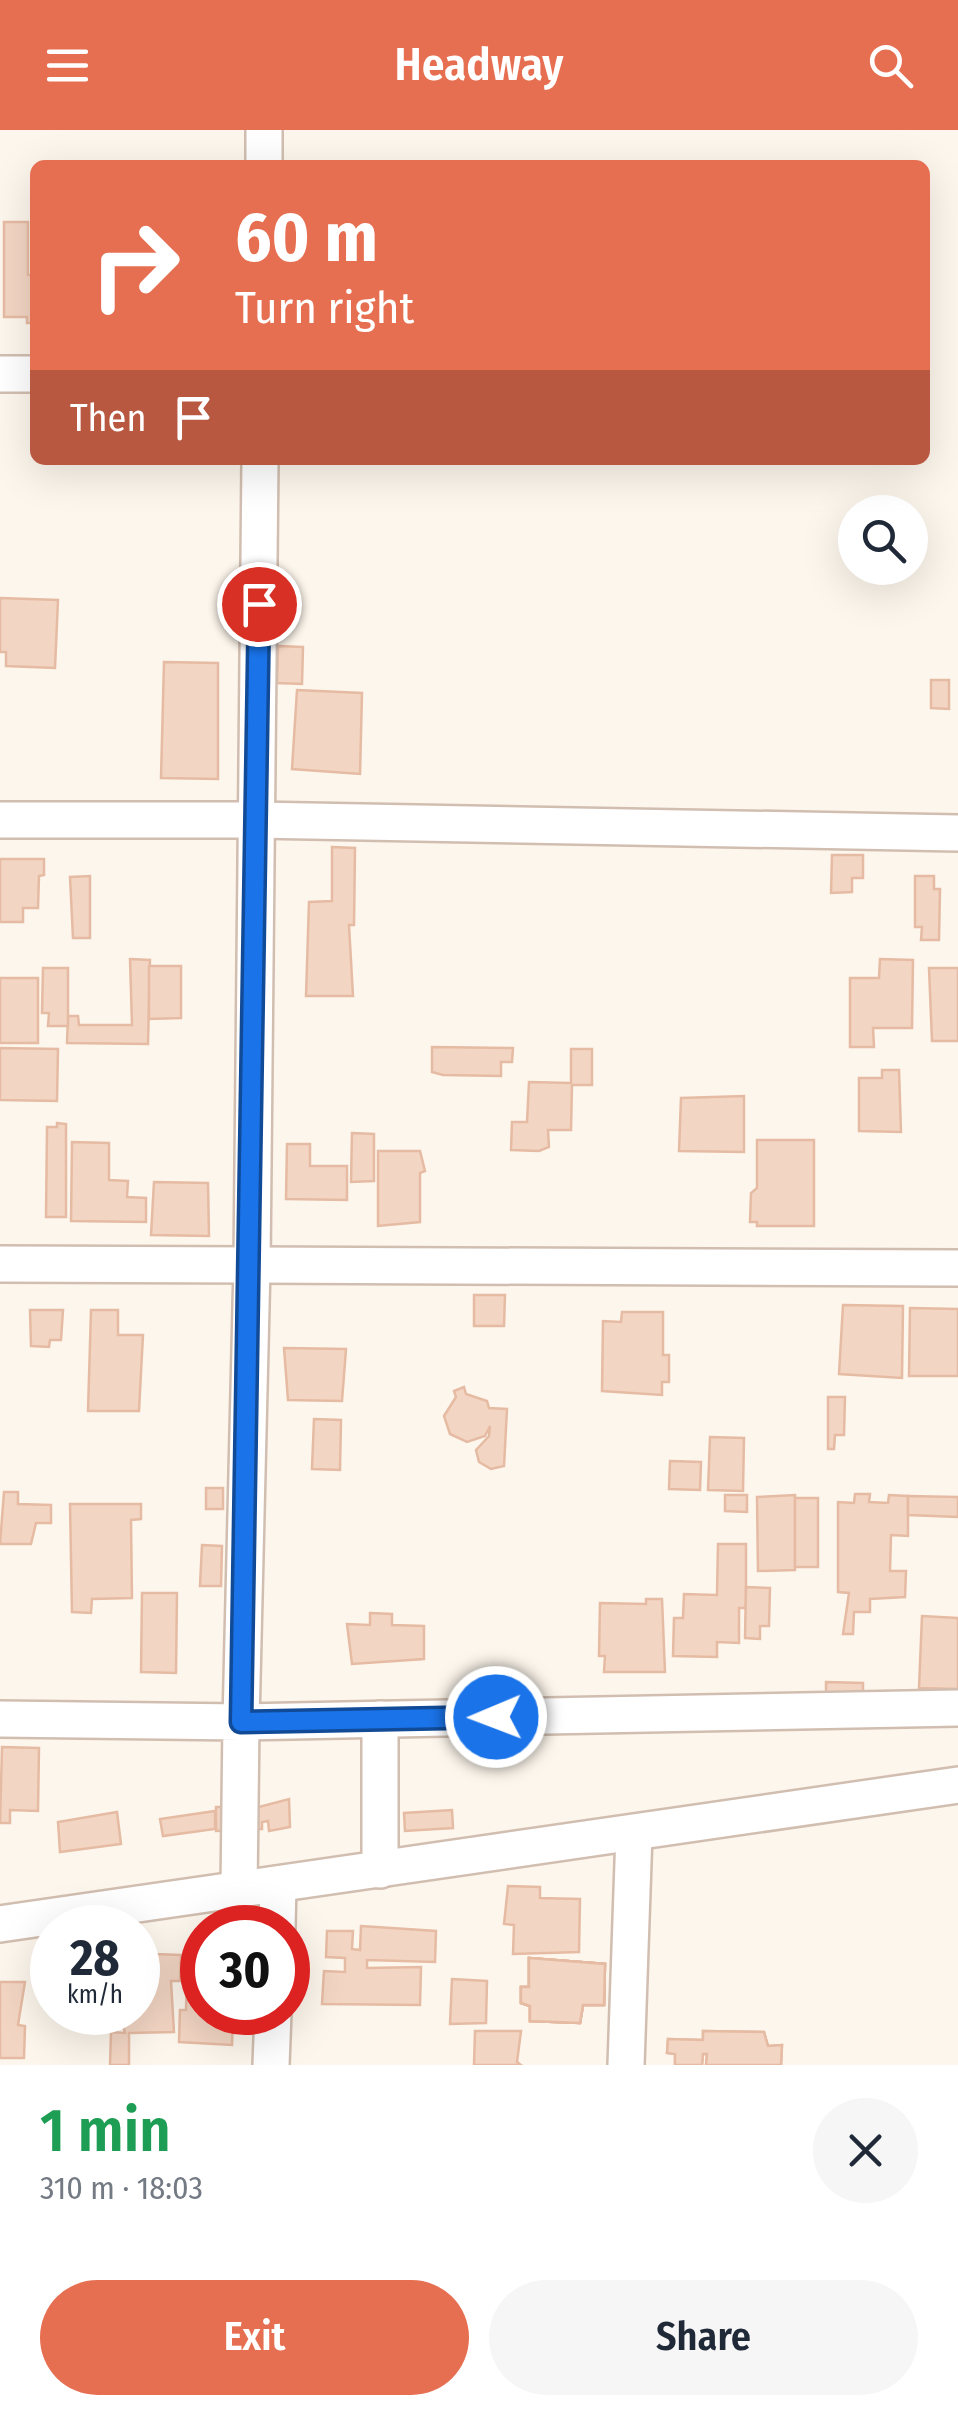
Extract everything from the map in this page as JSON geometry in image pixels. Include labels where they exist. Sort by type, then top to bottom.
[{"type":"street","points":[[264,130],[264,160]]},
{"type":"street","points":[[0,374],[30,374]]},
{"type":"street","points":[[240,1890],[252,1265],[260,465]]},
{"type":"street","points":[[0,820],[256,820],[958,833]]},
{"type":"street","points":[[0,1264],[958,1268]]},
{"type":"street","points":[[0,1718],[241,1722],[958,1708]]},
{"type":"street","points":[[380,1719],[380,1870]]},
{"type":"street","points":[[0,1924],[958,1785]]},
{"type":"street","points":[[626,2065],[634,1834]]},
{"type":"street","points":[[278,1884],[278,1905]]},
{"type":"street","points":[[271,2065],[272,2035]]},
{"type":"building","points":[[4,222],[28,222],[30,323],[27,317],[4,317]]},
{"type":"building","points":[[0,598],[58,600],[55,668],[6,666],[6,652],[0,652]]},
{"type":"building","points":[[278,646],[303,647],[302,684],[277,683]]},
{"type":"building","points":[[164,662],[218,663],[218,779],[161,778]]},
{"type":"building","points":[[931,680],[949,680],[949,709],[931,708]]},
{"type":"building","points":[[297,690],[362,693],[360,774],[292,769]]},
{"type":"building","points":[[332,847],[355,848],[354,925],[349,925],[353,996],[306,996],[309,902],[332,901]]},
{"type":"building","points":[[832,855],[863,855],[863,878],[852,878],[852,892],[831,893]]},
{"type":"building","points":[[0,859],[44,859],[38,908],[23,908],[23,922],[0,922]]},
{"type":"building","points":[[90,876],[90,938],[73,938],[70,877]]},
{"type":"building","points":[[915,876],[934,876],[934,889],[940,889],[939,940],[921,940],[922,927],[915,927]]},
{"type":"building","points":[[130,959],[150,960],[148,1044],[67,1043],[68,1016],[78,1016],[79,1025],[132,1025]]},
{"type":"building","points":[[880,959],[913,960],[912,1028],[873,1028],[874,1047],[850,1047],[850,978],[879,978]]},
{"type":"building","points":[[149,966],[181,966],[181,1018],[149,1019]]},
{"type":"building","points":[[43,968],[68,968],[68,1026],[48,1026],[49,1013],[42,1013]]},
{"type":"building","points":[[929,968],[958,968],[958,1041],[932,1041]]},
{"type":"building","points":[[0,978],[38,978],[38,1043],[0,1043]]},
{"type":"building","points":[[432,1047],[513,1048],[512,1062],[501,1062],[501,1076],[443,1075],[432,1072]]},
{"type":"building","points":[[0,1048],[58,1049],[57,1101],[0,1100]]},
{"type":"building","points":[[571,1049],[592,1049],[592,1085],[572,1085],[571,1130],[548,1130],[549,1147],[539,1151],[511,1150],[512,1122],[527,1122],[529,1082],[571,1083]]},
{"type":"building","points":[[882,1070],[899,1070],[901,1132],[859,1131],[859,1078],[882,1078]]},
{"type":"building","points":[[744,1096],[744,1152],[679,1151],[681,1098]]},
{"type":"building","points":[[57,1123],[66,1124],[66,1217],[46,1217],[47,1127],[57,1127]]},
{"type":"building","points":[[352,1133],[374,1134],[374,1181],[351,1182]]},
{"type":"building","points":[[757,1140],[814,1140],[814,1226],[757,1226],[757,1222],[750,1222],[751,1193],[757,1188]]},
{"type":"building","points":[[72,1142],[109,1143],[109,1180],[128,1181],[127,1197],[146,1198],[146,1222],[71,1221]]},
{"type":"building","points":[[287,1144],[310,1144],[310,1166],[347,1166],[347,1200],[286,1199]]},
{"type":"building","points":[[378,1151],[420,1151],[425,1171],[420,1173],[420,1222],[378,1226]]},
{"type":"building","points":[[154,1182],[208,1183],[209,1236],[151,1235]]},
{"type":"building","points":[[474,1295],[505,1295],[504,1326],[474,1326]]},
{"type":"building","points":[[843,1305],[903,1306],[902,1378],[839,1374]]},
{"type":"building","points":[[910,1308],[958,1309],[958,1376],[909,1376]]},
{"type":"building","points":[[30,1310],[63,1310],[61,1340],[50,1340],[49,1347],[31,1346]]},
{"type":"building","points":[[91,1310],[118,1310],[118,1335],[143,1335],[139,1411],[88,1411]]},
{"type":"building","points":[[622,1312],[663,1312],[663,1355],[669,1355],[669,1382],[662,1382],[662,1395],[602,1391],[603,1321],[621,1322]]},
{"type":"building","points":[[284,1348],[346,1349],[342,1401],[288,1400]]},
{"type":"building","points":[[464,1387],[466,1394],[487,1401],[489,1408],[507,1409],[504,1466],[491,1469],[479,1462],[476,1450],[489,1436],[490,1426],[485,1436],[467,1442],[450,1434],[444,1416],[456,1397],[454,1391]]},
{"type":"building","points":[[828,1397],[845,1397],[844,1435],[835,1435],[834,1449],[828,1449]]},
{"type":"building","points":[[314,1419],[341,1420],[340,1470],[312,1469]]},
{"type":"building","points":[[710,1437],[744,1438],[743,1491],[708,1490]]},
{"type":"building","points":[[670,1461],[701,1462],[700,1490],[669,1489]]},
{"type":"building","points":[[206,1488],[223,1488],[223,1509],[206,1509]]},
{"type":"building","points":[[4,1492],[18,1492],[18,1504],[51,1505],[51,1523],[36,1523],[31,1544],[0,1544]]},
{"type":"building","points":[[855,1494],[870,1494],[869,1502],[888,1503],[889,1495],[908,1496],[908,1536],[891,1535],[890,1571],[906,1571],[905,1597],[870,1599],[870,1612],[854,1612],[853,1634],[843,1634],[849,1593],[838,1592],[838,1502],[854,1503]]},
{"type":"building","points":[[725,1495],[747,1495],[747,1512],[725,1511]]},
{"type":"building","points":[[795,1495],[795,1570],[758,1571],[757,1497]]},
{"type":"building","points":[[908,1496],[958,1497],[958,1517],[908,1515]]},
{"type":"building","points":[[795,1498],[818,1498],[818,1567],[795,1567]]},
{"type":"building","points":[[70,1504],[141,1504],[141,1519],[131,1520],[132,1598],[92,1599],[91,1613],[72,1612]]},
{"type":"building","points":[[718,1544],[746,1544],[746,1608],[739,1608],[739,1643],[717,1642],[717,1657],[673,1656],[674,1618],[683,1618],[684,1594],[717,1595]]},
{"type":"building","points":[[202,1545],[222,1546],[221,1586],[200,1586]]},
{"type":"building","points":[[746,1587],[770,1588],[769,1626],[760,1626],[760,1639],[745,1638]]},
{"type":"building","points":[[142,1593],[177,1593],[176,1673],[141,1672]]},
{"type":"building","points":[[646,1599],[662,1599],[665,1672],[604,1672],[605,1656],[599,1656],[600,1603],[646,1604]]},
{"type":"building","points":[[370,1613],[392,1614],[392,1625],[424,1626],[424,1659],[352,1664],[347,1624],[370,1625]]},
{"type":"building","points":[[922,1616],[958,1618],[958,1689],[919,1688]]},
{"type":"building","points":[[826,1682],[863,1683],[863,1694],[826,1693]]},
{"type":"building","points":[[2,1747],[39,1748],[38,1811],[10,1810],[10,1823],[0,1823]]},
{"type":"building","points":[[289,1799],[290,1827],[269,1831],[268,1821],[262,1822],[262,1829],[216,1831],[216,1807],[259,1807]]},
{"type":"building","points":[[452,1810],[453,1828],[405,1831],[404,1813]]},
{"type":"building","points":[[215,1811],[215,1829],[163,1836],[160,1819]]},
{"type":"building","points":[[117,1812],[121,1844],[60,1852],[58,1822]]},
{"type":"building","points":[[508,1886],[540,1887],[540,1898],[580,1899],[579,1952],[513,1954],[514,1925],[504,1924]]},
{"type":"building","points":[[361,1926],[436,1931],[435,1962],[367,1960],[367,1968],[421,1967],[420,2005],[322,2004],[324,1971],[345,1972],[345,1958],[326,1957],[327,1931],[353,1931],[352,1949],[360,1950]]},
{"type":"building","points":[[160,1954],[180,1955],[180,1981],[171,1981],[174,2032],[160,2032]]},
{"type":"building","points":[[529,1958],[605,1964],[604,2005],[583,2005],[580,2023],[530,2021],[530,2006],[521,2003],[521,1987],[529,1987]]},
{"type":"building","points":[[529,1958],[605,1964],[604,2005],[583,2005],[580,2023],[530,2021],[530,2006],[521,2003],[521,1987],[529,1987]]},
{"type":"building","points":[[529,1958],[605,1964],[604,2005],[583,2005],[580,2023],[530,2021],[530,2006],[521,2003],[521,1987],[529,1987]]},
{"type":"building","points":[[529,1958],[605,1964],[604,2005],[583,2005],[580,2023],[530,2021],[530,2006],[521,2003],[521,1987],[529,1987]]},
{"type":"building","points":[[529,1958],[605,1964],[604,2005],[583,2005],[580,2023],[530,2021],[530,2006],[521,2003],[521,1987],[529,1987]]},
{"type":"building","points":[[452,1979],[487,1981],[486,2023],[450,2024]]},
{"type":"building","points":[[0,1982],[25,1982],[18,2025],[25,2026],[24,2058],[0,2058]]},
{"type":"building","points":[[180,2010],[180,2035],[232,2035],[232,2045],[179,2042]]},
{"type":"building","points":[[475,2031],[521,2031],[517,2062],[521,2065],[474,2065]]},
{"type":"building","points":[[703,2031],[764,2032],[768,2046],[782,2045],[781,2065],[706,2065],[707,2054],[703,2054],[702,2065],[675,2065],[675,2054],[667,2053],[668,2039],[703,2040]]},
{"type":"building","points":[[703,2031],[764,2032],[768,2046],[782,2045],[781,2065],[706,2065],[707,2054],[703,2054],[702,2065],[675,2065],[675,2054],[667,2053],[668,2039],[703,2040]]},
{"type":"building","points":[[111,2035],[129,2035],[129,2065],[110,2065]]},
{"type":"route","points":[[259,604],[252,1265],[241,1722],[496,1717]]}]
